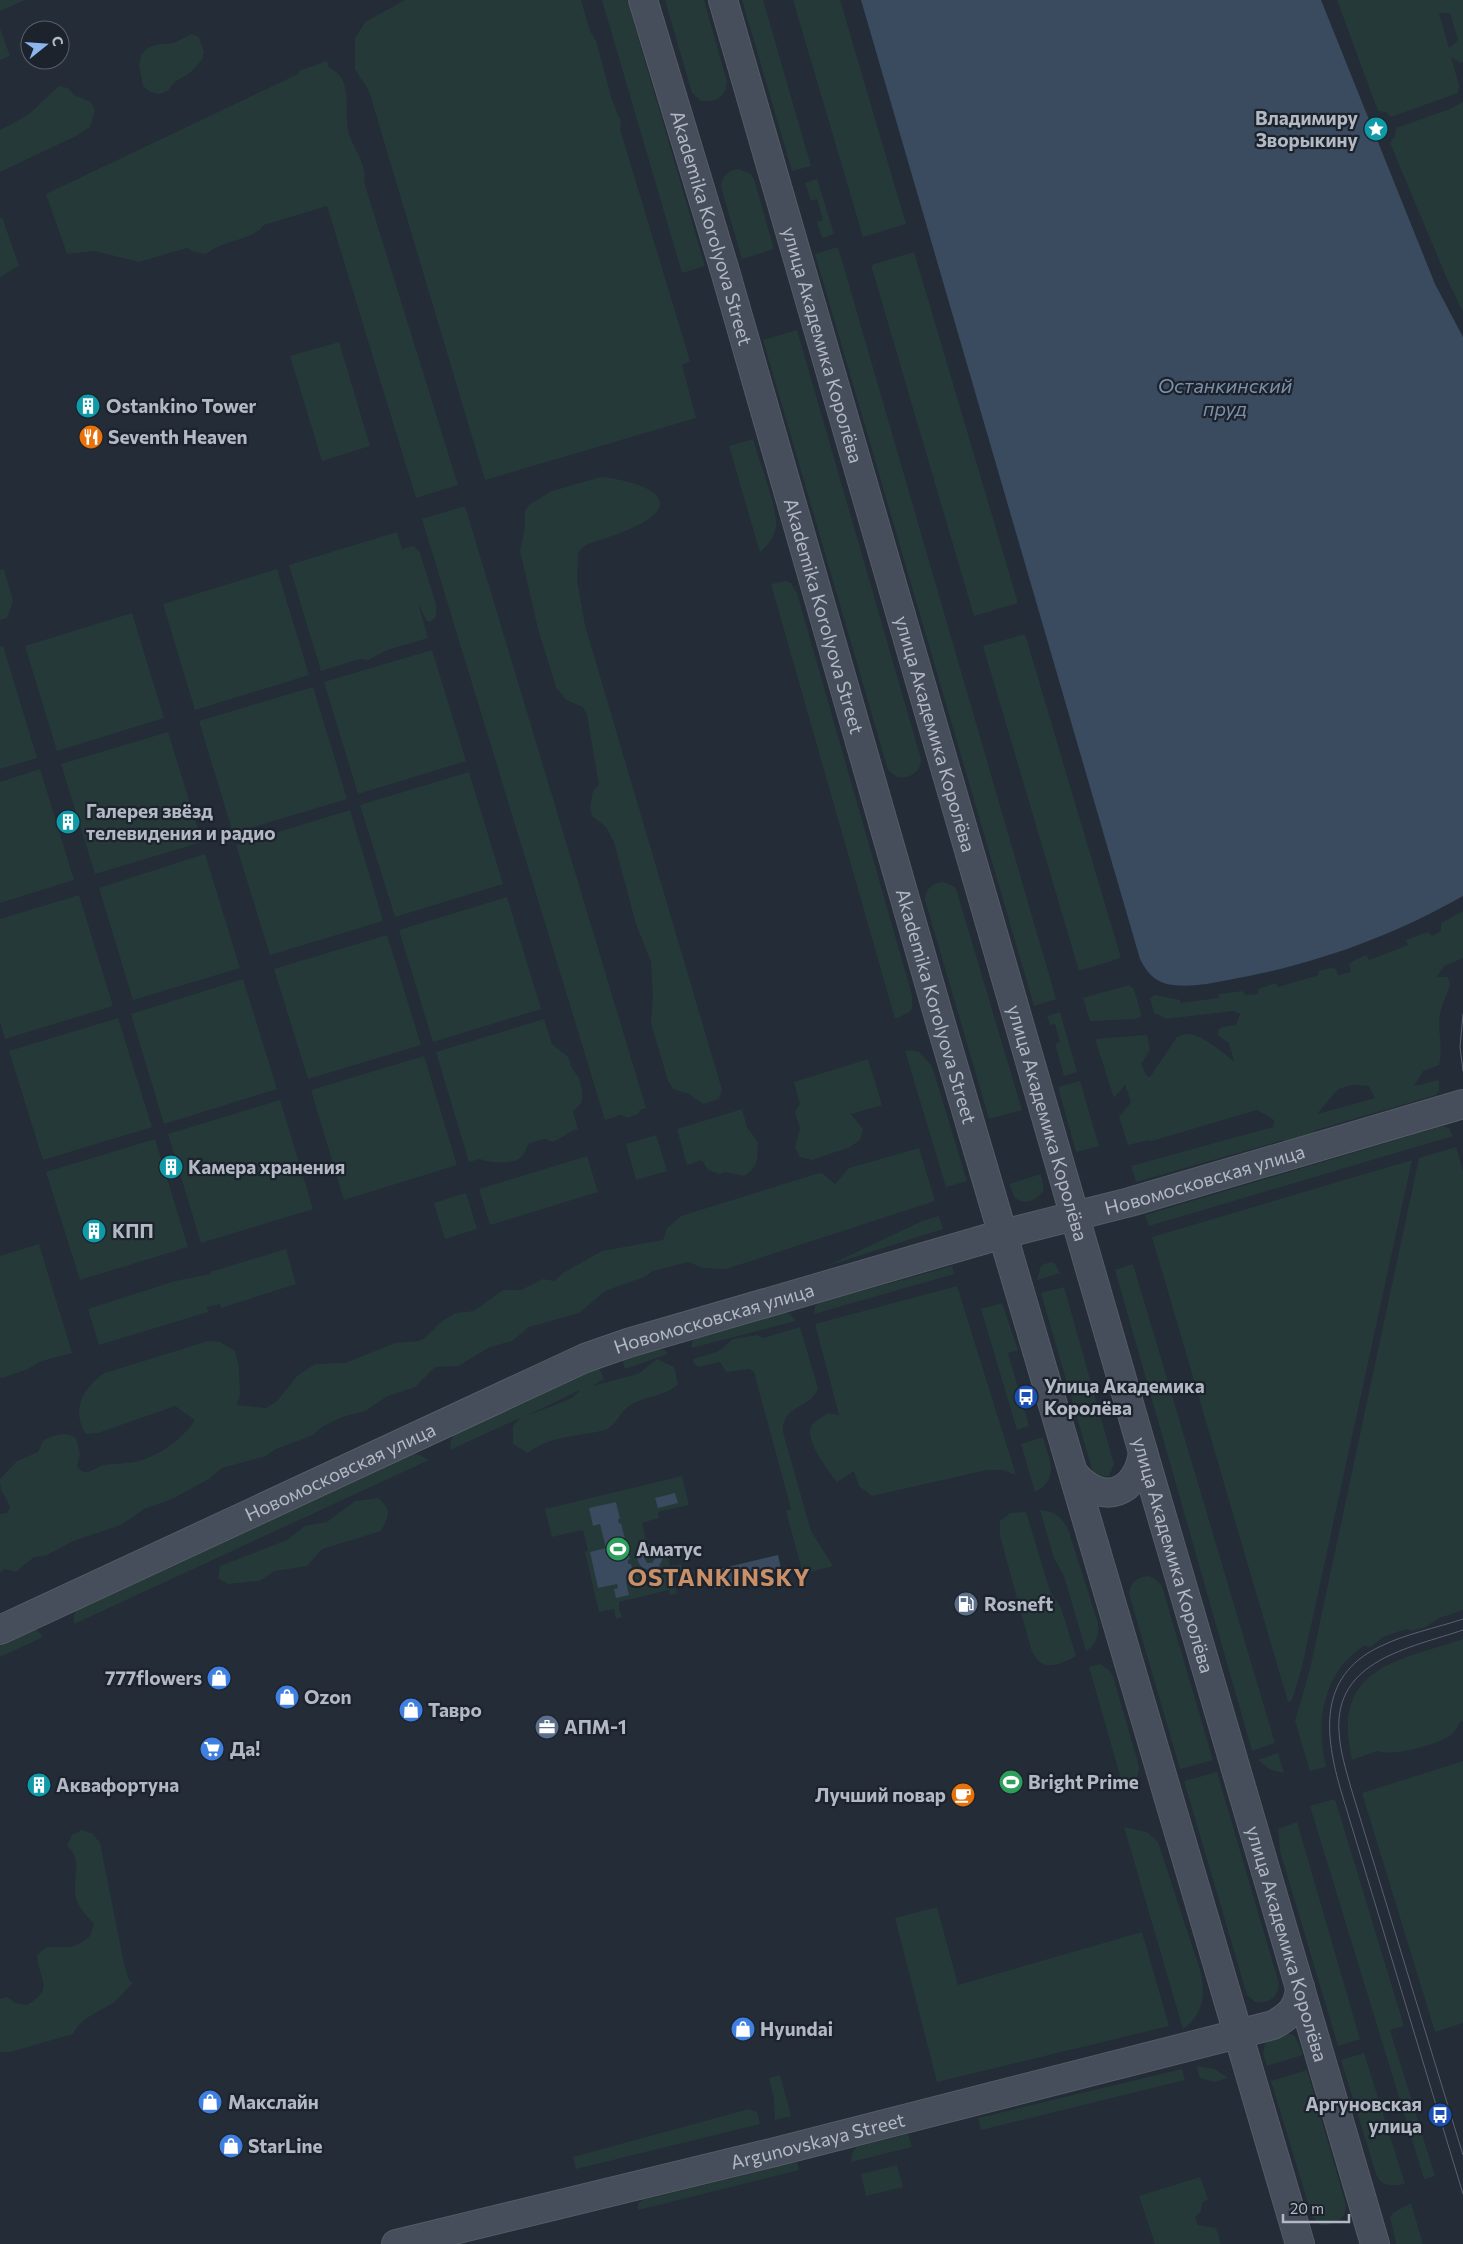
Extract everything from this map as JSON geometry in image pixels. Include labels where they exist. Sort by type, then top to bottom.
[{"type":"main road","name":"Akademika Korolyova Street","points":[[643,0],[725,271],[1003,1234]]},
{"type":"main road","name":"улица Академика Королёва","points":[[723,0],[1143,1452],[1376,2244]]},
{"type":"main road","name":"Новомосковская улица","points":[[0,1630],[585,1358],[628,1343],[1003,1234],[1076,1217],[1463,1104]]},
{"type":"main road","points":[[1003,1234],[1300,2244]]},
{"type":"main road","points":[[1074,1475],[1082,1484],[1094,1490],[1105,1493],[1117,1492],[1128,1486],[1136,1477],[1141,1466],[1143,1452]]},
{"type":"main road","name":"Argunovskaya Street","points":[[396,2244],[775,2152],[1273,2025],[1286,2018],[1294,2009],[1299,1997],[1300,1987]]},
{"type":"shaded area","points":[[0,0],[25,0],[0,11]]},
{"type":"shaded area","points":[[405,0],[581,0],[590,31],[596,41],[612,100],[621,122],[620,129],[690,361],[682,365],[696,418],[485,480],[369,91],[355,69],[355,38],[365,22]]},
{"type":"shaded area","points":[[602,0],[627,0],[705,266],[682,273]]},
{"type":"shaded area","points":[[665,0],[704,0],[727,82],[724,92],[719,98],[711,101],[701,101],[692,93]]},
{"type":"shaded area","points":[[742,0],[763,0],[811,166],[792,171]]},
{"type":"shaded area","points":[[793,0],[840,0],[906,224],[863,237]]},
{"type":"shaded area","points":[[1337,0],[1463,0],[1463,62],[1461,63],[1451,57],[1459,85],[1458,93],[1391,117],[1386,112],[1378,111]],"holes":[[[1439,13],[1450,13],[1458,40],[1449,48]]]},
{"type":"shaded area","points":[[0,28],[10,56],[0,60]]},
{"type":"shaded area","points":[[191,34],[199,37],[204,52],[202,60],[190,73],[173,83],[168,91],[160,94],[150,92],[143,86],[139,66],[141,56],[146,49],[155,45],[174,43]]},
{"type":"shaded area","points":[[327,61],[329,68],[337,73],[345,87],[348,131],[362,162],[365,175],[364,182],[458,485],[416,498],[327,206],[264,225],[252,234],[221,245],[206,254],[194,252],[187,248],[139,262],[94,251],[67,254],[46,194],[296,75],[301,70]]},
{"type":"shaded area","points":[[59,86],[68,88],[74,95],[91,102],[95,110],[90,127],[74,137],[0,172],[0,130],[28,115]]},
{"type":"shaded area","points":[[1463,102],[1463,312],[1447,279],[1390,143],[1395,136],[1396,128],[1450,109]]},
{"type":"shaded area","points":[[739,169],[751,174],[754,179],[774,249],[742,259],[721,187],[723,179],[727,174]]},
{"type":"shaded area","points":[[817,179],[834,234],[822,238],[817,222],[823,220],[817,199],[811,201],[805,183]]},
{"type":"shaded area","points":[[2,217],[19,266],[0,277],[0,218]]},
{"type":"shaded area","points":[[838,247],[1056,999],[1034,1006],[815,254]]},
{"type":"shaded area","points":[[914,252],[1018,603],[974,616],[871,265]]},
{"type":"shaded area","points":[[797,330],[921,759],[917,771],[906,777],[897,777],[888,770],[763,340]]},
{"type":"shaded area","points":[[339,342],[370,446],[322,461],[290,356]]},
{"type":"shaded area","points":[[753,439],[776,517],[773,537],[760,552],[729,446]]},
{"type":"shaded area","points":[[601,477],[622,480],[645,488],[656,495],[660,504],[656,513],[647,520],[620,533],[586,545],[578,553],[577,580],[585,625],[722,1090],[719,1099],[703,1104],[689,1094],[673,1089],[668,1081],[651,1023],[653,997],[651,962],[636,924],[614,842],[606,827],[592,816],[590,807],[593,791],[599,785],[587,715],[583,707],[566,700],[556,687],[538,629],[520,551],[525,527],[525,511],[530,504],[552,491]]},
{"type":"shaded area","points":[[465,506],[646,1108],[640,1110],[638,1114],[627,1118],[621,1115],[605,1120],[422,519]]},
{"type":"shaded area","points":[[397,532],[402,549],[414,546],[420,553],[436,604],[436,617],[430,622],[426,620],[418,603],[428,638],[387,650],[368,660],[359,659],[321,671],[289,565]]},
{"type":"shaded area","points":[[4,569],[13,601],[7,618],[0,620],[0,570]]},
{"type":"shaded area","points":[[277,569],[309,675],[195,710],[163,604]]},
{"type":"shaded area","points":[[786,581],[791,583],[797,593],[912,995],[912,1009],[895,1019],[771,584]]},
{"type":"shaded area","points":[[132,613],[164,718],[57,751],[25,646]]},
{"type":"shaded area","points":[[1025,634],[1121,958],[1079,971],[983,646]]},
{"type":"shaded area","points":[[3,646],[37,758],[0,769],[0,647]]},
{"type":"shaded area","points":[[432,650],[466,761],[358,794],[324,682]]},
{"type":"shaded area","points":[[313,687],[347,799],[233,833],[199,721]]},
{"type":"shaded area","points":[[168,732],[202,842],[95,874],[61,764]]},
{"type":"shaded area","points":[[40,769],[74,880],[0,903],[0,782]]},
{"type":"shaded area","points":[[469,772],[503,884],[395,917],[360,805]]},
{"type":"shaded area","points":[[350,810],[383,921],[270,955],[236,845]]},
{"type":"shaded area","points":[[205,854],[240,968],[133,1000],[99,888]]},
{"type":"shaded area","points":[[943,882],[955,887],[957,892],[1022,1110],[989,1119],[925,900],[926,892],[930,887]]},
{"type":"shaded area","points":[[79,895],[113,1006],[5,1039],[0,1022],[0,919]]},
{"type":"shaded area","points":[[507,897],[541,1009],[433,1042],[399,930]]},
{"type":"shaded area","points":[[1463,911],[1463,958],[1444,966],[1437,977],[1447,977],[1450,983],[1440,1016],[1441,1051],[1439,1065],[1423,1071],[1414,1086],[1439,1080],[1439,1091],[1436,1095],[1316,1130],[1303,1140],[1287,1144],[1283,1140],[1136,1182],[1131,1166],[1273,1127],[1274,1120],[1257,1110],[1152,1141],[1128,1145],[1119,1117],[1131,1102],[1125,1085],[1114,1098],[1095,1039],[1147,1035],[1150,1050],[1141,1064],[1147,1076],[1150,1077],[1177,1037],[1184,1034],[1191,1034],[1207,1041],[1234,1061],[1229,1043],[1218,1035],[1218,1030],[1222,1027],[1236,1025],[1240,1014],[1234,1011],[1165,1019],[1154,1013],[1150,998],[1155,995],[1180,1000],[1181,1003],[1219,998],[1219,994],[1242,991],[1246,995],[1258,994],[1258,989],[1276,983],[1278,987],[1319,975],[1318,971],[1331,968],[1336,969],[1338,975],[1351,972],[1349,965],[1353,961],[1366,955],[1369,960],[1408,945],[1406,940],[1428,932],[1432,936],[1441,931],[1441,923]],"holes":[[[1353,1085],[1369,1086],[1375,1098],[1317,1114],[1338,1089]]]},
{"type":"shaded area","points":[[387,935],[421,1045],[308,1079],[274,969]]},
{"type":"shaded area","points":[[243,979],[277,1089],[164,1124],[131,1014]]},
{"type":"shaded area","points":[[1129,985],[1134,989],[1141,1013],[1140,1017],[1134,1019],[1090,1021],[1083,998]]},
{"type":"shaded area","points":[[1060,1012],[1077,1072],[1064,1076],[1055,1044],[1060,1042],[1055,1024],[1050,1025],[1047,1016]]},
{"type":"shaded area","points":[[118,1018],[152,1127],[43,1160],[9,1051]]},
{"type":"shaded area","points":[[544,1019],[552,1044],[568,1057],[572,1068],[579,1078],[582,1102],[573,1112],[578,1129],[553,1142],[545,1139],[529,1143],[521,1157],[517,1160],[498,1162],[480,1159],[469,1162],[436,1052]]},
{"type":"shaded area","points":[[905,1051],[919,1052],[932,1066],[967,1181],[946,1187]]},
{"type":"shaded area","points":[[424,1056],[457,1165],[344,1200],[311,1090]]},
{"type":"shaded area","points":[[868,1059],[882,1105],[851,1114],[863,1129],[860,1140],[850,1147],[812,1160],[800,1157],[795,1147],[800,1129],[795,1112],[800,1104],[794,1082]]},
{"type":"shaded area","points":[[1080,1081],[1099,1146],[1076,1152],[1058,1087]]},
{"type":"shaded area","points":[[280,1100],[313,1209],[201,1243],[168,1134]]},
{"type":"shaded area","points":[[742,1109],[747,1127],[758,1142],[755,1166],[749,1173],[744,1176],[725,1172],[719,1174],[708,1170],[702,1160],[687,1165],[677,1129]]},
{"type":"shaded area","points":[[1443,1126],[1449,1128],[1453,1136],[1149,1226],[1145,1215]]},
{"type":"shaded area","points":[[656,1135],[667,1171],[636,1180],[626,1144]]},
{"type":"shaded area","points":[[155,1139],[188,1247],[80,1280],[46,1172]]},
{"type":"shaded area","points":[[1456,1147],[1463,1171],[1463,1610],[1437,1619],[1426,1627],[1411,1631],[1406,1629],[1383,1637],[1371,1647],[1364,1646],[1350,1657],[1339,1670],[1331,1684],[1322,1716],[1323,1750],[1326,1767],[1310,1771],[1295,1721],[1310,1669],[1419,1158]]},
{"type":"shaded area","points":[[919,1148],[935,1201],[726,1269],[703,1268],[688,1262],[653,1271],[644,1277],[605,1291],[579,1313],[529,1327],[512,1341],[490,1347],[458,1366],[435,1367],[415,1387],[388,1396],[365,1411],[342,1417],[322,1427],[313,1435],[276,1449],[266,1456],[222,1468],[209,1479],[172,1499],[144,1509],[121,1525],[73,1541],[45,1556],[34,1557],[16,1572],[4,1569],[0,1573],[0,1514],[7,1513],[10,1508],[2,1492],[0,1479],[17,1461],[38,1452],[43,1441],[64,1434],[76,1438],[80,1455],[77,1466],[83,1472],[90,1472],[103,1465],[139,1461],[155,1454],[177,1440],[195,1420],[175,1406],[98,1433],[86,1434],[81,1425],[79,1408],[91,1385],[105,1373],[208,1341],[220,1342],[235,1351],[239,1367],[240,1395],[237,1405],[266,1408],[277,1401],[297,1376],[315,1364],[345,1363],[395,1343],[419,1341],[425,1338],[442,1321],[456,1313],[474,1311],[503,1290],[521,1290],[543,1279],[554,1281],[563,1273],[602,1251],[663,1240],[667,1228],[681,1216],[816,1174],[822,1173],[835,1184],[849,1168]]},
{"type":"shaded area","points":[[587,1156],[598,1192],[490,1225],[479,1189]]},
{"type":"shaded area","points":[[1412,1160],[1302,1667],[1292,1700],[1288,1702],[1152,1237]]},
{"type":"shaded area","points":[[1041,1174],[1044,1190],[1038,1197],[1027,1202],[1015,1198],[1009,1184]]},
{"type":"shaded area","points":[[466,1193],[477,1229],[445,1239],[434,1203]]},
{"type":"shaded area","points":[[939,1216],[943,1229],[827,1266],[920,1222]]},
{"type":"shaded area","points":[[39,1244],[72,1353],[42,1361],[28,1369],[2,1378],[0,1377],[0,1256]]},
{"type":"shaded area","points":[[286,1249],[296,1284],[221,1308],[220,1304],[207,1307],[208,1312],[99,1345],[88,1309],[175,1281],[211,1274],[210,1272]]},
{"type":"shaded area","points":[[1051,1262],[1055,1264],[1060,1273],[1037,1280],[1041,1265]]},
{"type":"shaded area","points":[[1133,1264],[1275,1743],[1252,1751],[1115,1270]]},
{"type":"shaded area","points":[[952,1266],[954,1274],[814,1314],[815,1306],[819,1303]]},
{"type":"shaded area","points":[[957,1286],[1016,1475],[1003,1470],[987,1470],[872,1496],[859,1486],[854,1471],[837,1482],[818,1455],[811,1439],[810,1431],[815,1422],[828,1413],[839,1415],[815,1324]]},
{"type":"shaded area","points":[[1064,1287],[1114,1464],[1109,1476],[1097,1476],[1093,1473],[1041,1293]]},
{"type":"shaded area","points":[[1002,1303],[1018,1350],[1008,1353],[1029,1426],[1017,1430],[981,1309]]},
{"type":"shaded area","points":[[781,1313],[789,1313],[796,1321],[691,1348],[693,1340],[697,1338]]},
{"type":"shaded area","points":[[800,1327],[818,1388],[809,1400],[787,1416],[783,1432],[811,1531],[833,1566],[803,1574],[786,1511],[791,1509],[754,1372],[749,1369],[726,1372],[720,1362],[699,1367],[694,1364],[693,1359],[719,1351],[733,1339],[757,1335],[763,1338]]},
{"type":"shaded area","points":[[655,1349],[665,1350],[668,1354],[625,1369],[622,1360]]},
{"type":"shaded area","points":[[657,1359],[674,1367],[678,1384],[667,1392],[629,1406],[612,1426],[605,1430],[565,1437],[546,1443],[528,1453],[513,1444],[513,1426],[520,1418],[450,1450],[451,1440],[455,1433],[588,1371],[599,1367],[604,1379],[592,1386],[638,1374]],"holes":[[[580,1390],[570,1399],[526,1416]]]},
{"type":"shaded area","points":[[1043,1437],[1050,1461],[1051,1475],[1043,1487],[1035,1492],[1021,1444]]},
{"type":"shaded area","points":[[412,1454],[420,1455],[429,1460],[74,1624],[74,1615],[77,1607]]},
{"type":"shaded area","name":"Аматус","points":[[682,1476],[689,1505],[658,1512],[659,1518],[642,1523],[650,1557],[667,1553],[670,1566],[681,1564],[682,1571],[672,1573],[677,1594],[670,1595],[669,1590],[619,1602],[622,1617],[616,1619],[614,1609],[599,1612],[585,1552],[588,1550],[583,1530],[552,1537],[545,1509]]},
{"type":"shaded area","points":[[378,1498],[386,1506],[388,1513],[381,1531],[322,1549],[307,1566],[275,1571],[259,1581],[228,1584],[218,1578],[220,1566],[287,1540],[305,1526],[327,1522],[355,1501]]},
{"type":"shaded area","points":[[1040,1510],[1058,1516],[1069,1532],[1098,1623],[1097,1639],[1086,1651],[1064,1576],[1054,1558]]},
{"type":"shaded area","points":[[1026,1512],[1050,1591],[1061,1608],[1076,1656],[1056,1665],[1040,1662],[1031,1649],[1000,1536],[1000,1521],[1010,1513]]},
{"type":"shaded area","points":[[1148,1576],[1154,1578],[1162,1586],[1213,1760],[1180,1769],[1129,1594],[1131,1586],[1135,1581]]},
{"type":"shaded area","points":[[31,1629],[37,1630],[43,1637],[0,1657],[0,1641]]},
{"type":"shaded area","points":[[1463,1639],[1463,1721],[1460,1722],[1454,1732],[1436,1743],[1426,1746],[1404,1751],[1377,1751],[1352,1760],[1348,1729],[1351,1706],[1360,1687],[1374,1674],[1392,1663]]},
{"type":"shaded area","points":[[1100,1664],[1109,1670],[1113,1676],[1139,1766],[1136,1780],[1124,1790],[1089,1667]]},
{"type":"shaded area","points":[[1278,1753],[1284,1773],[1271,1770],[1258,1760]]},
{"type":"shaded area","points":[[1463,1761],[1463,2023],[1435,2032],[1362,1793]]},
{"type":"shaded area","points":[[1217,1772],[1279,1984],[1277,1993],[1272,1999],[1264,2002],[1255,2002],[1247,1995],[1184,1781]]},
{"type":"shaded area","points":[[1335,1799],[1404,2026],[1390,2030],[1435,2176],[1424,2179],[1310,1806]]},
{"type":"shaded area","points":[[1297,1822],[1360,2039],[1338,2046],[1280,1851],[1278,1829]]},
{"type":"shaded area","points":[[1124,1827],[1147,1832],[1158,1842],[1200,1970],[1203,1987],[1202,2002],[1195,2017],[1183,2029]]},
{"type":"shaded area","points":[[82,1830],[93,1834],[100,1843],[124,1964],[129,1980],[133,1983],[117,2000],[82,2022],[73,2034],[10,2052],[0,2052],[0,1999],[7,1997],[15,2003],[27,2005],[36,1999],[43,1988],[37,1955],[47,1947],[70,1947],[81,1943],[90,1936],[94,1924],[82,1910],[76,1899],[75,1857],[67,1846],[72,1835]]},
{"type":"shaded area","points":[[937,1907],[958,1985],[1142,1932],[1169,2026],[937,2082],[895,1918]]},
{"type":"shaded area","points":[[1283,2031],[1295,2036],[1303,2055],[1267,2066],[1263,2053],[1266,2039]]},
{"type":"shaded area","points":[[1364,2053],[1405,2184],[1387,2185],[1376,2174],[1341,2060]]},
{"type":"shaded area","points":[[1196,2066],[1215,2069],[1228,2078],[1214,2082],[1200,2078]]},
{"type":"shaded area","points":[[1182,2069],[1185,2080],[981,2130],[978,2118]]},
{"type":"shaded area","points":[[1307,2070],[1346,2205],[1344,2215],[1338,2221],[1330,2224],[1320,2225],[1312,2216],[1271,2081]]},
{"type":"shaded area","points":[[780,2075],[791,2116],[775,2120],[774,2098],[769,2078]]},
{"type":"shaded area","points":[[749,2109],[757,2112],[760,2124],[576,2169],[573,2157]]},
{"type":"shaded area","points":[[908,2134],[912,2147],[851,2162],[852,2153],[857,2147]]},
{"type":"shaded area","points":[[797,2162],[799,2170],[638,2210],[638,2203],[643,2200]]},
{"type":"shaded area","points":[[897,2165],[903,2187],[866,2196],[861,2174]]},
{"type":"shaded area","points":[[1200,2177],[1208,2199],[1202,2203],[1201,2211],[1195,2217],[1198,2225],[1216,2228],[1221,2244],[1155,2244],[1139,2196]]},
{"type":"shaded area","points":[[1411,2203],[1423,2244],[1396,2244],[1390,2217],[1393,2213]]},
{"type":"water","name":"Останкинский пруд","points":[[861,0],[1321,0],[1435,284],[1463,337],[1463,896],[1436,911],[1379,937],[1319,958],[1259,974],[1205,984],[1182,986],[1158,981],[1145,968],[1140,959]]},
{"type":"water","points":[[675,1493],[678,1503],[658,1508],[655,1498]]},
{"type":"water","points":[[616,1502],[620,1519],[618,1519],[619,1524],[621,1523],[625,1539],[623,1540],[624,1544],[626,1544],[630,1559],[628,1564],[631,1564],[635,1580],[626,1582],[629,1595],[616,1598],[614,1589],[618,1588],[617,1584],[598,1588],[590,1552],[606,1548],[600,1524],[593,1526],[589,1508]]},
{"type":"water","points":[[652,1544],[660,1548],[664,1556],[658,1568],[647,1570],[642,1567],[637,1558],[643,1546]],"holes":[[[653,1551],[657,1556],[652,1563],[647,1563],[644,1557],[645,1553]]]},
{"type":"water","points":[[778,1555],[782,1573],[715,1589],[711,1571]]},
{"type":"tram line","points":[[1463,1014],[1460,1047],[1463,1071]]},
{"type":"tram line","points":[[1463,1619],[1399,1638],[1379,1647],[1359,1660],[1345,1674],[1336,1691],[1331,1710],[1330,1729],[1331,1750],[1341,1791],[1463,2194]]},
{"type":"tram line","points":[[1463,1630],[1399,1651],[1379,1661],[1362,1673],[1349,1688],[1341,1708],[1339,1732],[1351,1788],[1463,2155]]},
{"type":"place","name":"Владимиру Зворыкину","points":[[1376,129]]},
{"type":"place","name":"Ostankino Tower","points":[[88,406]]},
{"type":"place","name":"Seventh Heaven","points":[[91,437]]},
{"type":"place","name":"Галерея звёзд телевидения и радио","points":[[68,822]]},
{"type":"place","name":"Камера хранения","points":[[171,1167]]},
{"type":"place","name":"КПП","points":[[94,1231]]},
{"type":"place","name":"Улица Академика Королёва","points":[[1026,1397]]},
{"type":"place","name":"Аматус","points":[[618,1549]]},
{"type":"place","name":"Rosneft","points":[[966,1604]]},
{"type":"place","name":"777flowers","points":[[219,1678]]},
{"type":"place","name":"Ozon","points":[[287,1697]]},
{"type":"place","name":"Тавро","points":[[411,1710]]},
{"type":"place","name":"АПМ-1","points":[[547,1727]]},
{"type":"place","name":"Да!","points":[[212,1749]]},
{"type":"place","name":"Bright Prime","points":[[1011,1782]]},
{"type":"place","name":"Аквафортуна","points":[[39,1785]]},
{"type":"place","name":"Лучший повар","points":[[963,1795]]},
{"type":"place","name":"Hyundai","points":[[743,2029]]},
{"type":"place","name":"Макслайн","points":[[210,2102]]},
{"type":"place","name":"Аргуновская улица","points":[[1440,2115]]},
{"type":"place","name":"StarLine","points":[[231,2146]]},
{"type":"district","name":"OSTANKINSKY","points":[[719,1578]]}]
